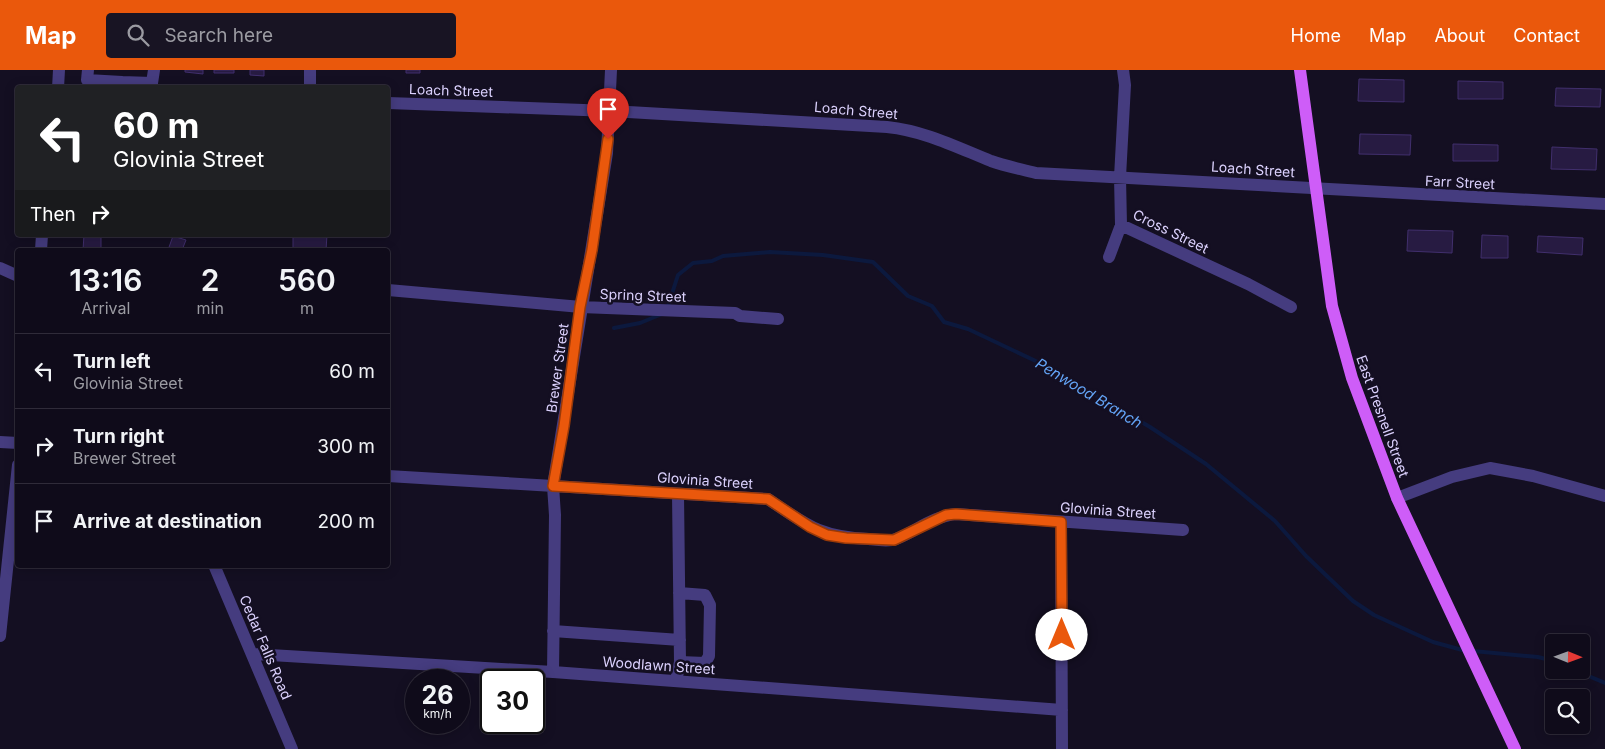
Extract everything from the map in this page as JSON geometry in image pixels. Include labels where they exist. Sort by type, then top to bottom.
[{"type":"main road","name":"East Presnell Street","points":[[1300,70],[1314,188],[1332,306],[1352,378],[1397,498],[1516,749]]},
{"type":"street","points":[[58,85],[59,70]]},
{"type":"street","points":[[88,70],[87,80],[122,85],[152,83],[154,70]]},
{"type":"street","points":[[310,70],[310,85]]},
{"type":"street","name":"Brewer Street","points":[[553,672],[555,515],[553,486],[564,426],[580,307],[599,205],[611,111],[612,70]]},
{"type":"street","name":"Cross Street","points":[[1123,70],[1125,85],[1120,177],[1121,225],[1248,284],[1291,307]]},
{"type":"street","name":"Loach Street","points":[[390,102],[776,119],[902,128],[953,143],[1006,166],[1036,173],[1314,188]]},
{"type":"street","name":"Farr Street","points":[[1314,188],[1605,204]]},
{"type":"street","points":[[1108,257],[1121,225]]},
{"type":"street","points":[[1,270],[15,275]]},
{"type":"street","name":"Spring Street","points":[[390,290],[580,307],[735,313],[740,316],[778,318]]},
{"type":"street","points":[[0,442],[15,443]]},
{"type":"street","points":[[1397,498],[1452,477],[1490,468],[1533,476],[1605,496]]},
{"type":"street","name":"Glovinia Street","points":[[390,476],[768,499],[810,527],[827,535],[846,538],[894,540],[946,515],[956,514],[1184,530]]},
{"type":"street","points":[[0,636],[2,598],[15,490]]},
{"type":"street","points":[[676,681],[680,662],[678,494]]},
{"type":"street","points":[[1061,522],[1062,749]]},
{"type":"street","name":"Cedar Falls Road","points":[[215,568],[290,745]]},
{"type":"street","points":[[679,594],[705,595],[710,605],[709,656],[705,663],[680,662]]},
{"type":"street","points":[[553,631],[680,640]]},
{"type":"street","name":"Woodlawn Street","points":[[253,654],[271,653],[553,672],[1062,710]]},
{"type":"building","points":[[185,70],[203,70],[203,74],[185,72]]},
{"type":"building","points":[[214,70],[234,70],[234,73],[214,73]]},
{"type":"building","points":[[250,70],[264,70],[264,76],[250,75]]},
{"type":"building","points":[[406,70],[420,70],[420,73],[406,73]]},
{"type":"building","points":[[1359,79],[1404,80],[1404,102],[1358,101]]},
{"type":"building","points":[[1458,81],[1503,82],[1503,99],[1458,99]]},
{"type":"building","points":[[1556,88],[1601,89],[1600,107],[1555,106]]},
{"type":"building","points":[[1360,134],[1411,135],[1410,155],[1359,154]]},
{"type":"building","points":[[1453,144],[1498,145],[1498,161],[1453,161]]},
{"type":"building","points":[[1552,147],[1597,149],[1596,170],[1551,169]]},
{"type":"building","points":[[1408,230],[1453,231],[1452,253],[1407,251]]},
{"type":"building","points":[[1482,235],[1508,236],[1508,258],[1481,258]]},
{"type":"building","points":[[1538,236],[1583,238],[1582,255],[1537,252]]},
{"type":"building","points":[[84,237],[101,237],[101,248],[83,248]]},
{"type":"building","points":[[173,237],[186,240],[183,248],[169,248]]},
{"type":"building","points":[[293,237],[327,237],[326,248],[293,248]]},
{"type":"waterway","name":"Penwood Branch","points":[[667,309],[678,275],[693,263],[712,261],[723,256],[770,252],[823,255],[873,262],[908,296],[932,306],[944,322],[968,329],[1040,363],[1150,427],[1206,464],[1275,521],[1306,556],[1353,601],[1374,615],[1433,642],[1466,651]]},
{"type":"waterway","name":"Penwood Branch","points":[[614,328],[640,323],[662,314]]},
{"type":"waterway","name":"Penwood Branch","points":[[1473,651],[1545,659]]},
{"type":"waterway","name":"Penwood Branch","points":[[1590,677],[1605,683]]},
{"type":"route","points":[[608,139],[602,188],[580,307],[564,426],[553,486],[768,499],[810,527],[827,535],[846,538],[894,540],[946,515],[956,514],[1061,522],[1062,635]]}]
